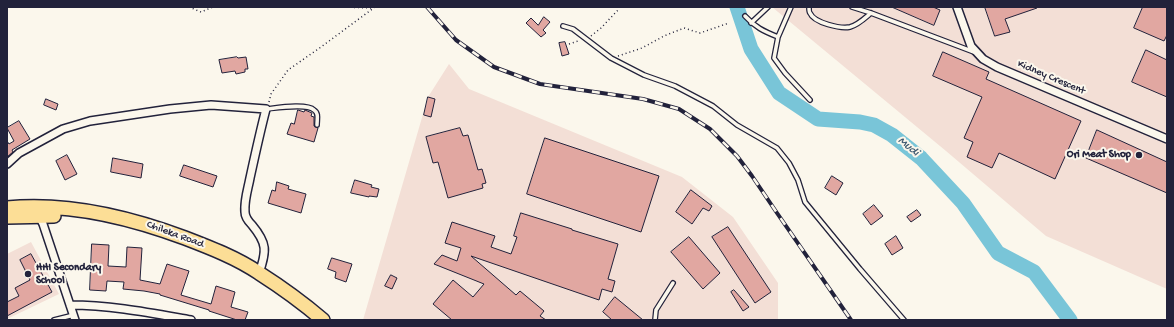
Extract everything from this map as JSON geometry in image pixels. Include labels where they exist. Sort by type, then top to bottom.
[{"type":"highway","name":"Chileka Road","points":[[7,208],[38,211],[72,209],[109,215],[152,226],[228,256],[259,273],[323,320]]},
{"type":"highway","points":[[7,218],[38,211],[55,216],[104,222],[166,238],[207,253],[255,278],[313,320]]},
{"type":"street","points":[[957,7],[971,46],[975,52]]},
{"type":"street","name":"Kidney Crescent","points":[[975,52],[997,67],[1167,139]]},
{"type":"street","points":[[7,164],[19,154],[63,129],[90,121],[170,109],[211,105],[266,109],[245,202],[245,214],[248,221],[257,231],[265,249],[265,256],[259,273]]},
{"type":"street","points":[[38,211],[74,318]]},
{"type":"street","points":[[70,305],[88,305],[114,308],[191,320]]},
{"type":"lane","points":[[751,23],[768,7]]},
{"type":"lane","points":[[791,7],[778,36],[774,58],[785,73],[810,100]]},
{"type":"lane","points":[[809,7],[810,14],[816,20],[839,28],[850,27],[871,13]]},
{"type":"lane","points":[[852,7],[975,52]]},
{"type":"lane","points":[[745,16],[751,23],[762,31],[778,36]]},
{"type":"lane","points":[[563,26],[573,29],[611,58],[644,75],[675,86],[713,106],[737,125],[777,148],[790,163],[798,180],[805,202],[860,270],[904,320]]},
{"type":"lane","points":[[266,109],[293,107],[312,108],[318,115],[317,125]]},
{"type":"lane","points":[[655,320],[656,310],[673,283]]},
{"type":"lane","points":[[54,320],[74,318]]},
{"type":"path","points":[[189,7],[201,12],[213,7]]},
{"type":"path","points":[[338,7],[375,8]]},
{"type":"path","points":[[569,44],[586,39],[601,28],[619,7]]},
{"type":"path","points":[[266,109],[272,94],[288,70],[375,8]]},
{"type":"path","points":[[611,58],[642,48],[664,36],[684,28],[700,33],[729,24]]},
{"type":"shaded area","points":[[772,7],[1167,7],[1167,289],[1046,236]]},
{"type":"shaded area","points":[[449,64],[469,89],[682,177],[733,217],[778,283],[778,320],[363,320],[428,97]]},
{"type":"shaded area","name":"HHI Secondary School","points":[[31,242],[59,294],[7,319],[7,254]]},
{"type":"building","points":[[892,7],[933,7],[940,10],[934,25]]},
{"type":"building","points":[[985,7],[1037,8],[1005,19],[1010,32],[995,36]]},
{"type":"building","points":[[1143,7],[1167,7],[1167,35],[1164,41],[1134,28]]},
{"type":"building","points":[[544,17],[550,22],[543,30],[546,33],[541,37],[526,23],[531,18],[538,25]]},
{"type":"building","points":[[565,42],[569,54],[562,56],[559,43]]},
{"type":"building","points":[[1146,50],[1167,60],[1167,97],[1132,82]]},
{"type":"building","points":[[943,52],[989,72],[986,79],[1081,121],[1055,179],[999,153],[992,168],[967,157],[973,142],[964,138],[982,97],[933,76]]},
{"type":"building","points":[[246,57],[248,69],[245,69],[245,72],[236,74],[235,71],[222,73],[219,60]]},
{"type":"building","points":[[428,97],[435,99],[431,117],[424,115]]},
{"type":"building","points":[[46,99],[58,104],[56,110],[44,105]]},
{"type":"building","points":[[298,110],[304,112],[305,110],[312,113],[311,116],[314,117],[314,126],[318,128],[314,142],[287,134],[291,123],[294,124]]},
{"type":"building","points":[[19,121],[30,139],[12,150],[13,152],[7,157],[7,141],[9,144],[14,141],[7,128]]},
{"type":"building","points":[[460,128],[463,136],[468,135],[478,170],[482,169],[486,183],[482,184],[483,188],[448,198],[438,162],[433,163],[426,137]]},
{"type":"building","points":[[1097,130],[1167,162],[1167,193],[1086,158]]},
{"type":"building","points":[[545,138],[659,176],[641,232],[527,194]]},
{"type":"building","points":[[67,155],[77,174],[65,180],[56,161]]},
{"type":"building","points":[[113,158],[143,164],[141,178],[111,172]]},
{"type":"building","points":[[184,165],[217,176],[213,187],[180,176]]},
{"type":"building","points":[[832,176],[843,183],[836,195],[825,188]]},
{"type":"building","points":[[355,180],[372,185],[371,187],[379,189],[377,197],[369,197],[351,193]]},
{"type":"building","points":[[277,182],[289,186],[288,189],[306,194],[301,213],[268,203],[272,190],[275,191]]},
{"type":"building","points":[[691,190],[712,206],[709,211],[703,208],[692,224],[676,212]]},
{"type":"building","points":[[874,205],[883,216],[871,225],[863,214]]},
{"type":"building","points":[[917,210],[921,215],[911,222],[907,217]]},
{"type":"building","points":[[521,213],[618,244],[608,279],[615,281],[612,292],[602,289],[599,300],[471,256],[516,295],[520,291],[544,311],[540,316],[546,320],[452,320],[433,304],[453,280],[473,297],[484,284],[434,264],[442,255],[457,261],[461,248],[445,243],[452,222],[495,236],[491,247],[511,254],[517,237],[514,236]]},
{"type":"building","points":[[728,227],[771,292],[755,303],[712,237]]},
{"type":"building","points":[[896,236],[903,248],[892,255],[885,244]]},
{"type":"building","points":[[689,237],[720,273],[703,289],[671,252]]},
{"type":"building","points":[[92,244],[109,245],[108,266],[126,267],[127,247],[142,248],[140,280],[160,284],[167,264],[189,271],[181,295],[211,304],[216,286],[235,292],[231,307],[248,312],[245,320],[237,320],[160,294],[123,289],[124,282],[107,281],[106,291],[90,290]]},
{"type":"building","points":[[31,254],[52,292],[7,316],[7,302],[19,296],[15,288],[30,280],[20,260]]},
{"type":"building","points":[[332,258],[352,264],[346,282],[335,278],[336,272],[328,269]]},
{"type":"building","points":[[391,275],[397,278],[392,289],[385,286]]},
{"type":"building","points":[[734,290],[749,307],[743,311],[731,292]]},
{"type":"building","points":[[615,297],[643,320],[612,320],[603,312]]},
{"type":"waterway","name":"Mudi","points":[[732,7],[759,67],[784,100],[810,118],[860,118],[894,132],[916,152],[923,155],[963,203]]},
{"type":"waterway","name":"Mudi","points":[[737,7],[751,49],[779,93],[818,119],[860,122],[874,125],[892,135],[921,158],[963,203],[998,253],[1034,272],[1070,320]]},
{"type":"railway","points":[[427,7],[456,40],[494,67],[540,84],[643,99],[679,109],[710,129],[737,156],[752,176],[851,320]]},
{"type":"place","name":"Ori Meat Shop","points":[[1139,155]]},
{"type":"place","name":"HHI Secondary School","points":[[28,274]]}]
